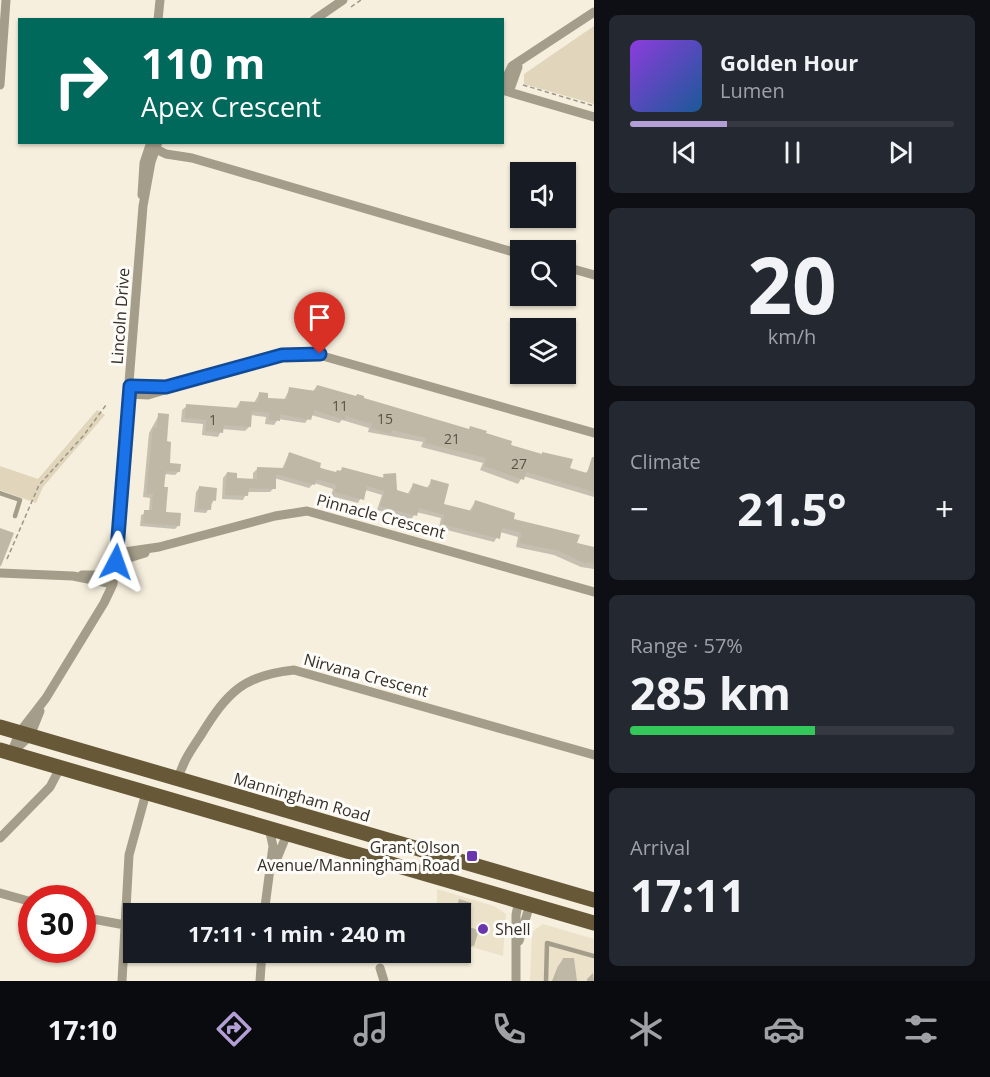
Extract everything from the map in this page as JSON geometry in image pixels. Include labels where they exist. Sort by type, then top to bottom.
[{"type":"main road","name":"Manningham Road","points":[[0,727],[594,900]]},
{"type":"main road","points":[[6,752],[594,923]]},
{"type":"main road","points":[[205,787],[237,806],[282,821],[287,834]]},
{"type":"main road","points":[[524,902],[532,882]]},
{"type":"street","points":[[0,85],[6,0]]},
{"type":"street","points":[[158,18],[160,0]]},
{"type":"street","points":[[317,18],[343,0]]},
{"type":"street","points":[[505,90],[509,70],[594,12]]},
{"type":"street","points":[[505,90],[523,60]]},
{"type":"street","points":[[505,90],[594,117]]},
{"type":"street","points":[[155,146],[510,251]]},
{"type":"street","name":"Lincoln Drive","points":[[6,752],[25,734],[114,580],[143,206],[143,170],[155,146]]},
{"type":"street","points":[[576,270],[594,275]]},
{"type":"street","points":[[129,390],[148,395],[166,387],[282,355],[312,353],[594,433]]},
{"type":"street","name":"Pinnacle Crescent","points":[[116,558],[275,516],[307,511],[594,592]]},
{"type":"street","points":[[0,573],[114,580]]},
{"type":"street","name":"Nirvana Crescent","points":[[178,780],[183,763],[231,692],[249,681],[294,670],[594,756]]},
{"type":"street","points":[[0,838],[50,787],[60,768]]},
{"type":"street","points":[[126,903],[129,855],[146,793]]},
{"type":"street","points":[[266,903],[273,846],[270,828]]},
{"type":"street","points":[[270,876],[287,834]]},
{"type":"street","points":[[0,893],[18,898]]},
{"type":"street","points":[[516,981],[524,902]]},
{"type":"street","points":[[96,920],[123,926]]},
{"type":"street","points":[[122,981],[123,963]]},
{"type":"street","points":[[260,981],[261,963]]},
{"type":"street","points":[[380,968],[384,981]]},
{"type":"lane","points":[[0,493],[20,500],[15,516]]},
{"type":"lane","points":[[546,981],[548,943],[594,956]]},
{"type":"path","points":[[512,81],[520,81],[524,85],[594,106]]},
{"type":"path","points":[[7,559],[39,485],[84,435],[106,405]]},
{"type":"shaded area","points":[[594,26],[594,104],[524,84],[524,74]]},
{"type":"shaded area","points":[[97,410],[105,415],[43,487],[36,503],[0,490],[0,466],[38,479]]},
{"type":"shaded area","name":"Shell","points":[[437,889],[494,906],[506,914],[503,956],[471,947],[471,903],[437,903]]},
{"type":"shaded area","points":[[543,924],[594,939],[594,981],[530,981],[532,932]]},
{"type":"building","points":[[317,385],[356,396],[357,394],[364,396],[364,398],[469,429],[470,426],[487,431],[486,433],[512,441],[511,445],[542,454],[542,452],[573,459],[570,468],[587,473],[592,457],[594,457],[594,492],[526,472],[524,480],[484,466],[486,458],[425,443],[426,438],[392,430],[391,434],[371,428],[372,424],[346,416],[345,420],[314,410],[311,420],[280,414],[280,421],[269,420],[269,413],[252,411],[251,427],[224,425],[223,433],[206,431],[206,420],[185,418],[186,404],[239,408],[240,401],[258,402],[259,392],[268,393],[268,398],[287,399],[289,387],[315,391]]},
{"type":"building","points":[[158,413],[169,414],[167,441],[171,442],[170,463],[181,464],[180,472],[166,471],[164,487],[168,487],[166,512],[181,513],[180,526],[143,523],[144,510],[152,510],[153,494],[147,494],[147,485],[153,428],[157,428]]},
{"type":"building","points":[[289,452],[321,463],[320,468],[336,472],[341,471],[342,467],[384,478],[383,474],[396,473],[397,490],[410,494],[413,483],[429,488],[431,479],[449,484],[444,504],[472,511],[475,500],[515,513],[514,519],[580,535],[577,543],[594,547],[594,564],[587,562],[586,564],[559,551],[519,543],[522,533],[502,528],[500,539],[442,524],[444,515],[419,508],[417,516],[380,506],[385,491],[367,486],[364,500],[334,492],[337,485],[316,479],[315,485],[276,474],[276,489],[249,488],[248,496],[225,495],[227,472],[237,473],[237,478],[257,479],[257,467],[284,468]]},
{"type":"building","points":[[199,486],[217,488],[216,501],[212,500],[211,510],[197,509]]},
{"type":"building","points":[[0,528],[14,533],[1,566],[0,566]]},
{"type":"building","points":[[459,899],[472,903],[471,906],[471,903],[458,903]]},
{"type":"building","points":[[471,928],[479,930],[474,946],[471,945]]},
{"type":"building","points":[[563,958],[574,958],[577,981],[557,981],[557,970]]},
{"type":"place","name":"Grant Olson Avenue/Manningham Road","points":[[472,856]]},
{"type":"place","name":"Shell","points":[[483,929]]},
{"type":"route","points":[[116,562],[130,386],[166,387],[282,355],[303,352],[320,354]]}]
